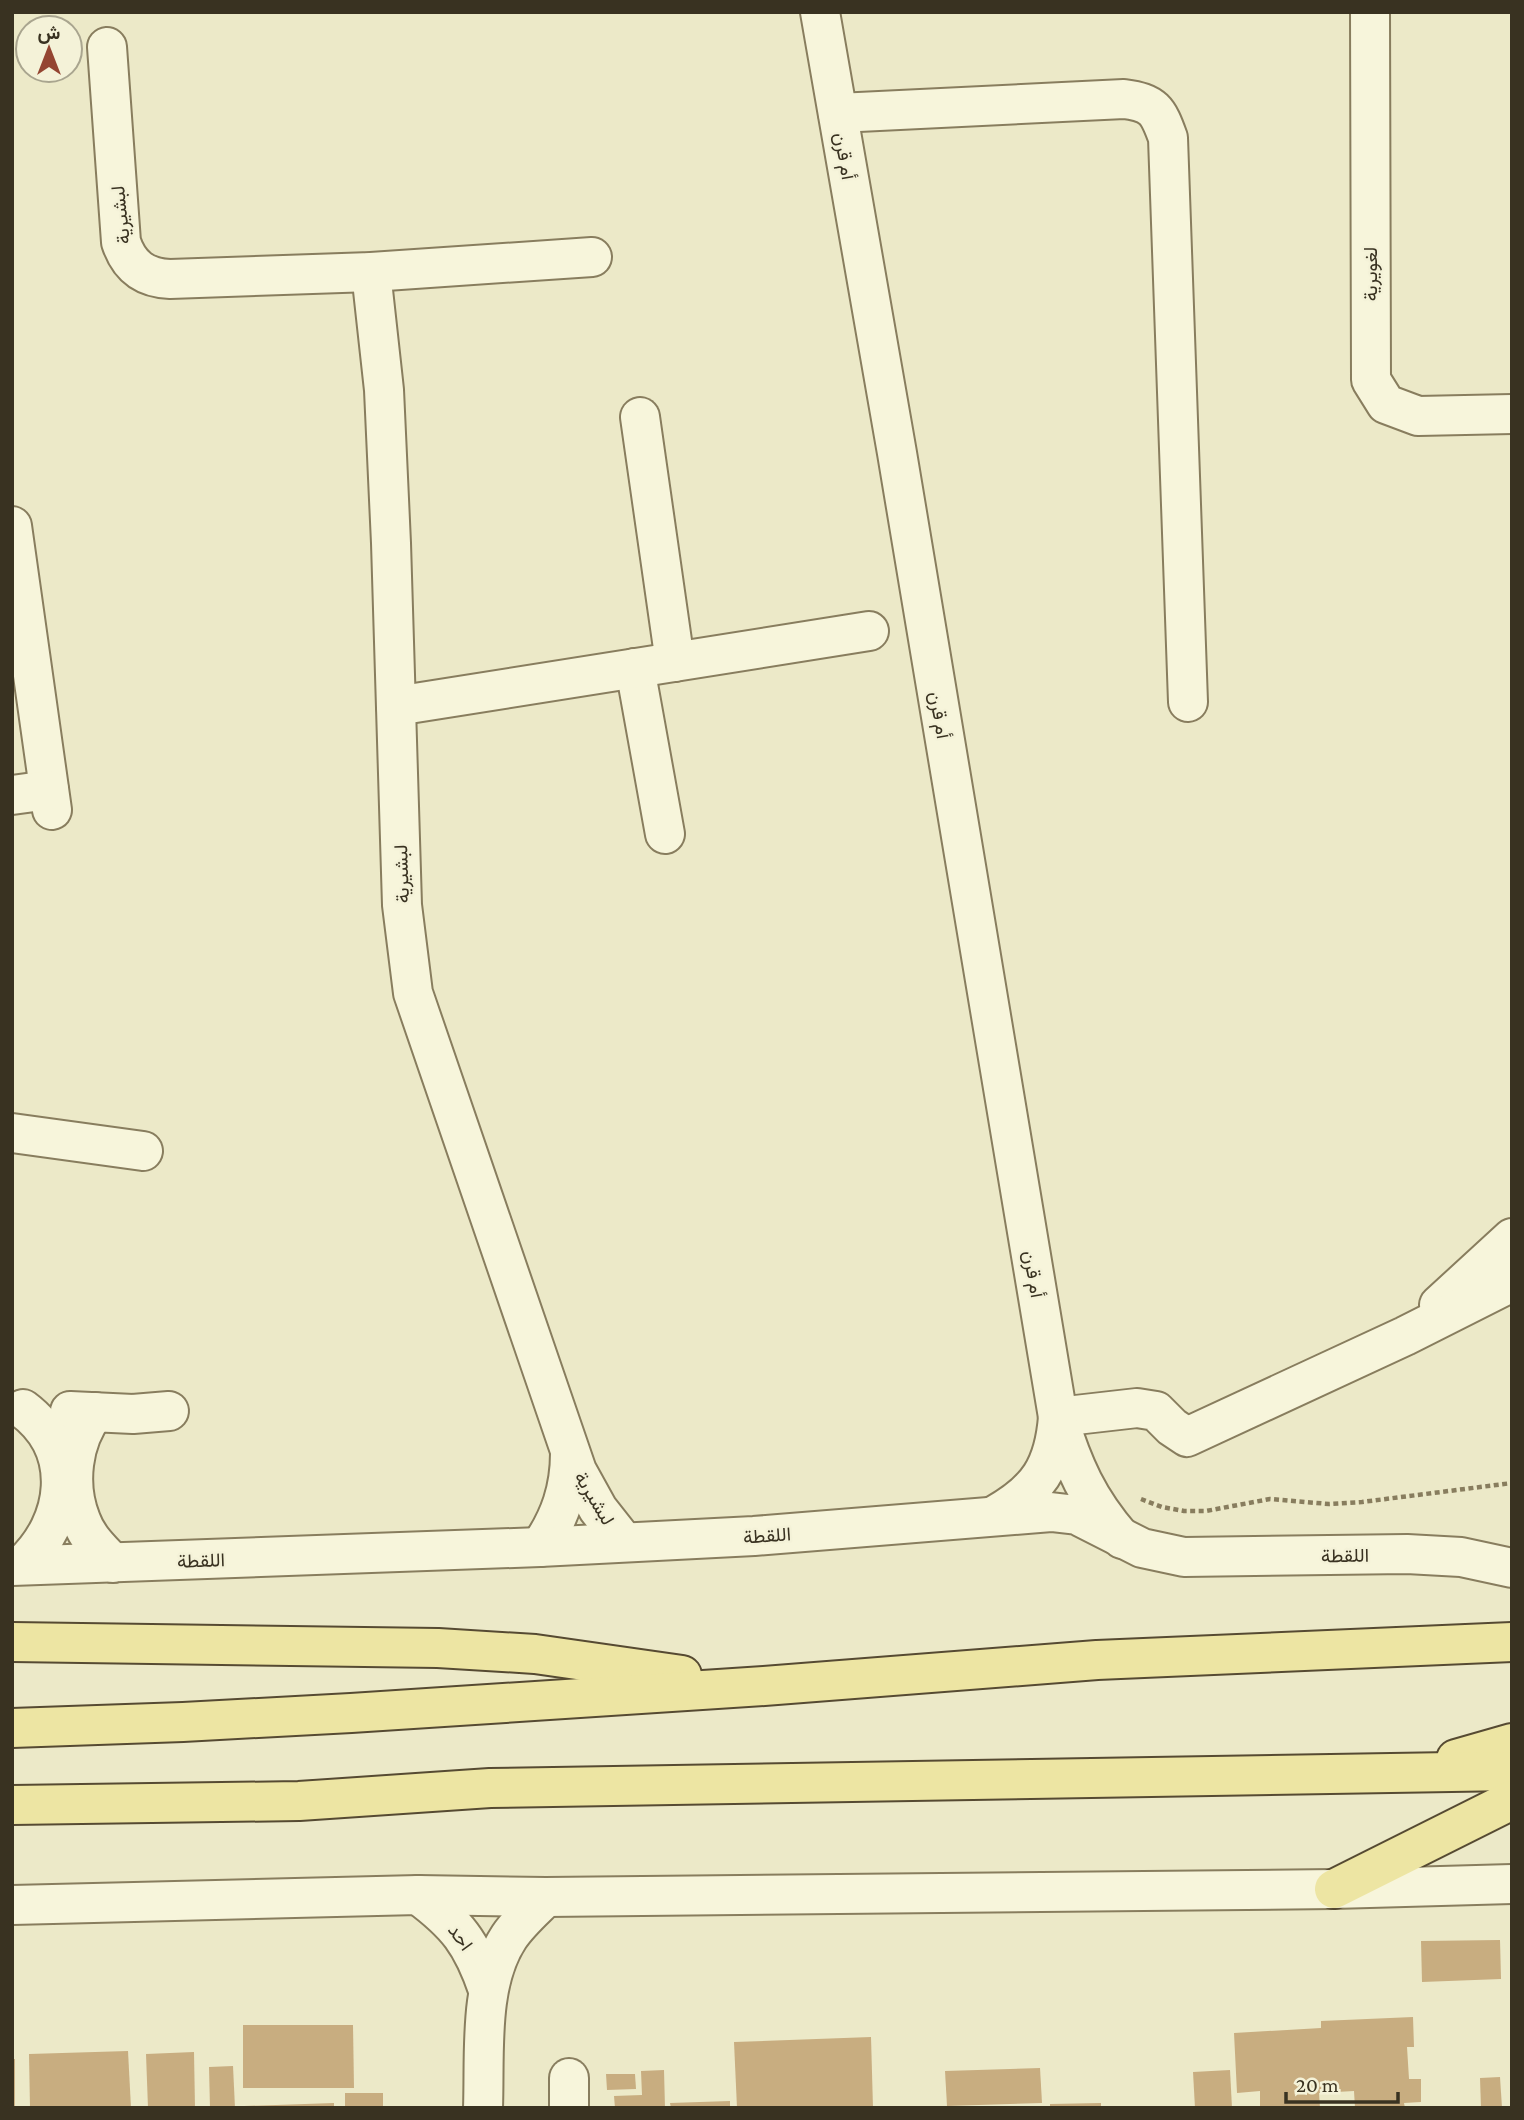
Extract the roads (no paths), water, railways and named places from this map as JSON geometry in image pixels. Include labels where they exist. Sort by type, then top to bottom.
[{"type":"main road","points":[[12,1642],[438,1648],[535,1654],[764,1686]]},
{"type":"main road","points":[[12,1728],[351,1713],[764,1686],[1097,1660],[1512,1642]]},
{"type":"main road","points":[[1413,1772],[1512,1743]]},
{"type":"main road","points":[[12,1805],[299,1801],[490,1788],[1512,1771]]},
{"type":"main road","points":[[1334,1889],[1512,1800]]},
{"type":"street","name":"أم قرن","points":[[820,12],[895,439],[1058,1417],[1083,1483],[1100,1514],[1122,1539]]},
{"type":"street","name":"لغويرية","points":[[1370,12],[1371,380],[1386,404],[1418,416],[1512,414]]},
{"type":"street","name":"لبشيرية","points":[[107,47],[121,242],[133,265],[144,273],[156,278],[170,279],[371,271],[592,257]]},
{"type":"street","points":[[838,113],[1124,99],[1145,102],[1160,114],[1168,138],[1188,702]]},
{"type":"street","name":"لبشيرية","points":[[371,271],[384,390],[402,905],[413,993],[570,1451],[587,1490],[610,1526],[624,1542]]},
{"type":"street","points":[[640,416],[676,662]]},
{"type":"street","points":[[12,526],[51,800],[12,795]]},
{"type":"street","points":[[396,706],[869,631]]},
{"type":"street","points":[[635,668],[665,834]]},
{"type":"street","points":[[12,1133],[143,1151]]},
{"type":"street","points":[[1405,1336],[1512,1238]]},
{"type":"street","points":[[1058,1417],[1137,1408],[1156,1410],[1171,1427],[1187,1437],[1405,1336],[1512,1282]]},
{"type":"street","points":[[18,1409],[133,1414],[169,1410]]},
{"type":"street","points":[[18,1409],[36,1419],[55,1446],[81,1522],[90,1537],[113,1563]]},
{"type":"street","points":[[17,1566],[43,1545],[68,1484],[83,1428],[95,1412]]},
{"type":"street","name":"أم قرن","points":[[995,1516],[1016,1503],[1035,1486],[1048,1465],[1056,1442],[1058,1417]]},
{"type":"street","name":"لبشيرية","points":[[540,1547],[561,1512],[568,1482],[570,1451]]},
{"type":"street","name":"اللقطة","points":[[17,1566],[540,1547],[754,1536],[1051,1512],[1077,1516],[1142,1548],[1184,1558],[1407,1554],[1461,1557],[1512,1568]]},
{"type":"street","points":[[12,1905],[418,1895],[546,1897],[1334,1889],[1512,1884]]},
{"type":"street","name":"احد","points":[[418,1895],[442,1913],[463,1935],[478,1962],[488,1990]]},
{"type":"street","name":"احد","points":[[483,2108],[488,1990],[496,1963],[508,1938],[546,1897]]}]
